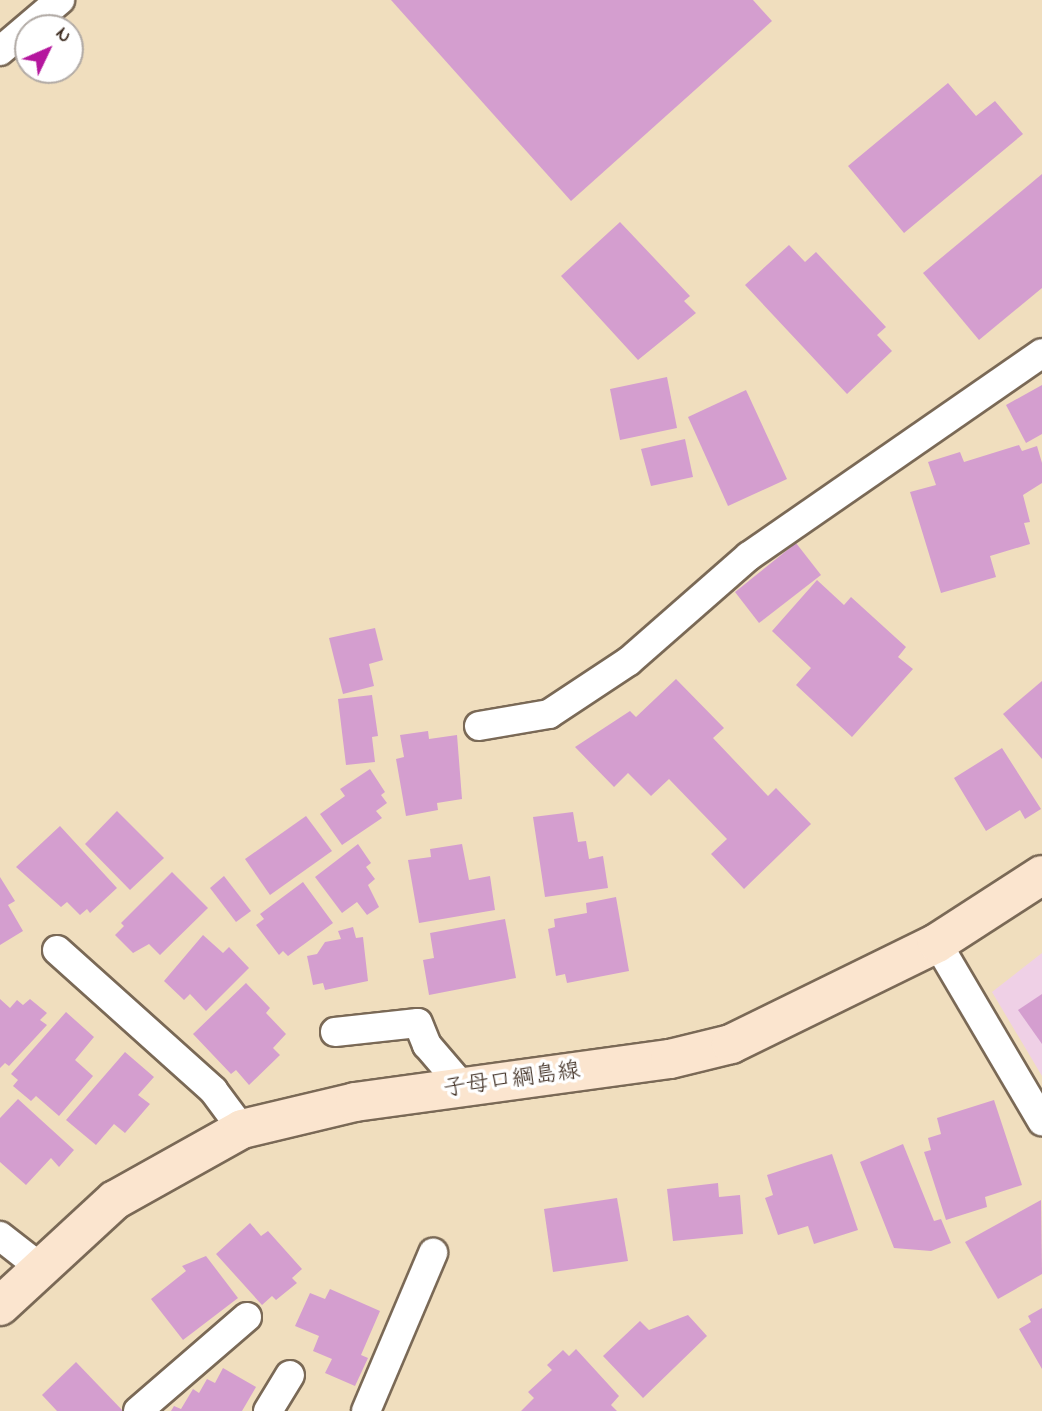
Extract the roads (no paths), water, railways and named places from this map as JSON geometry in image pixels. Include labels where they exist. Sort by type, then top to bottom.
[{"type":"main road","name":"子母口綱島線","points":[[0,1306],[115,1200],[242,1129],[355,1102],[670,1059],[732,1044],[937,943],[1042,875]]},
{"type":"lane","points":[[0,51],[60,0]]},
{"type":"lane","points":[[479,726],[549,714],[572,699],[629,661],[749,556],[1042,353]]},
{"type":"lane","points":[[937,943],[1042,1121]]},
{"type":"lane","points":[[57,950],[213,1090],[242,1129]]},
{"type":"lane","points":[[335,1032],[418,1023],[428,1045],[463,1087]]},
{"type":"lane","points":[[0,1236],[41,1268]]},
{"type":"lane","points":[[366,1411],[433,1253]]},
{"type":"lane","points":[[138,1411],[247,1317]]},
{"type":"lane","points":[[268,1411],[290,1375]]}]
